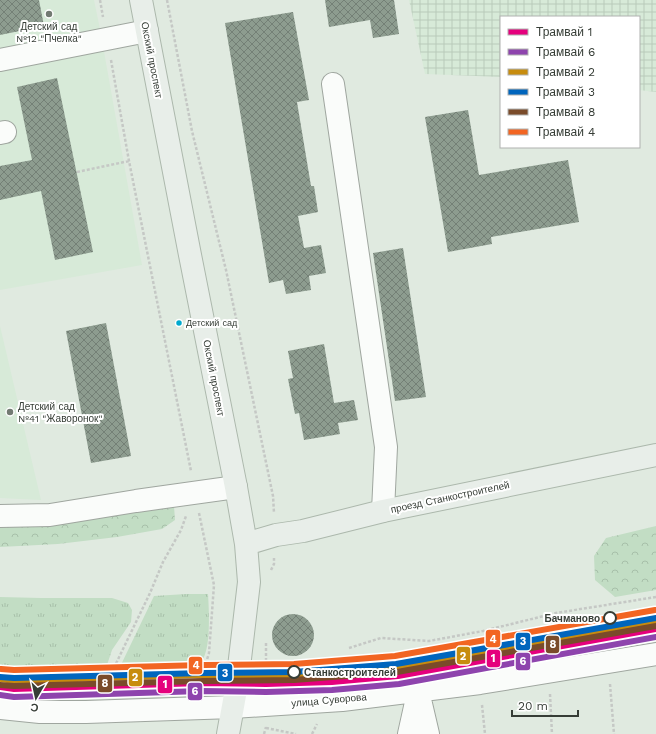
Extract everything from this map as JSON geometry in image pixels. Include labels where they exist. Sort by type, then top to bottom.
[{"type":"main road","name":"Окский проспект","points":[[141,0],[246,544],[249,582],[237,684],[228,734]]},
{"type":"main road","name":"проезд Станкостроителей","points":[[246,544],[276,535],[303,531],[383,511],[656,455]]},
{"type":"street","points":[[0,60],[147,31]]},
{"type":"street","points":[[333,84],[386,447],[383,511]]},
{"type":"street","points":[[0,516],[50,515],[236,487]]},
{"type":"street","name":"улица Суворова","points":[[0,708],[40,712],[86,712],[233,707],[342,700],[480,682],[656,654]]},
{"type":"street","points":[[409,734],[418,690]]},
{"type":"street","points":[[418,690],[428,734]]},
{"type":"path","points":[[100,0],[129,161],[214,585],[209,653],[201,684]]},
{"type":"path","points":[[77,172],[129,161]]},
{"type":"path","points":[[86,712],[105,687],[150,593],[163,562],[181,530],[195,494]]},
{"type":"path","points":[[349,648],[380,638],[429,641],[484,631],[556,613],[656,597]]},
{"type":"path","points":[[608,662],[614,734]]},
{"type":"path","points":[[548,672],[552,734]]},
{"type":"path","points":[[480,682],[485,734]]},
{"type":"shaded area","points":[[0,0],[94,0],[142,265],[0,290]]},
{"type":"shaded area","points":[[409,0],[656,0],[656,92],[640,90],[640,16],[500,16],[500,77],[425,74]]},
{"type":"shaded area","name":"Детский сад №41 \"Жаворонок\"","points":[[0,326],[41,500],[0,498]]},
{"type":"green space","points":[[174,506],[175,520],[162,529],[117,537],[58,544],[0,547],[0,524]]},
{"type":"green space","points":[[656,526],[656,590],[615,597],[595,580],[594,556],[606,538]]},
{"type":"green space","points":[[208,594],[209,627],[206,653],[195,669],[118,671],[154,596]]},
{"type":"green space","points":[[0,597],[112,598],[128,603],[132,610],[131,622],[112,650],[105,671],[10,672],[0,670]]},
{"type":"building","points":[[0,0],[39,0],[44,26],[0,35]]},
{"type":"building","points":[[325,0],[394,0],[399,34],[373,38],[370,20],[329,27]]},
{"type":"building","points":[[293,12],[309,100],[297,102],[311,186],[314,186],[318,212],[298,216],[304,248],[321,245],[326,273],[309,276],[311,290],[286,294],[283,280],[269,283],[225,23]]},
{"type":"building","points":[[57,78],[93,252],[55,260],[41,191],[0,200],[0,166],[32,160],[17,87]]},
{"type":"building","points":[[468,110],[479,175],[568,160],[579,222],[491,237],[492,244],[448,252],[425,117]]},
{"type":"building","points":[[403,248],[426,397],[395,401],[373,253]]},
{"type":"building","points":[[106,323],[131,456],[91,463],[66,331]]},
{"type":"building","points":[[324,344],[334,403],[354,400],[358,420],[338,423],[340,434],[304,440],[299,413],[295,414],[288,379],[293,378],[288,351]]},
{"type":"building","points":[[289,614],[297,614],[305,617],[311,623],[314,635],[311,647],[305,653],[297,656],[289,656],[281,653],[275,647],[272,639],[272,631],[275,623],[281,617]]},
{"type":"tram line","name":"4","points":[[1,669],[14,670],[294,664],[395,656],[655,610]]},
{"type":"tram line","name":"3","points":[[0,677],[14,678],[294,672],[396,664],[656,618]]},
{"type":"tram line","name":"2","points":[[1,679],[14,681],[201,675],[266,676],[332,674],[397,668],[655,621]]},
{"type":"tram line","name":"8","points":[[0,685],[14,686],[294,680],[397,672],[656,626]]},
{"type":"tram line","name":"1","points":[[0,687],[14,689],[201,683],[266,684],[332,682],[398,676],[656,629]]},
{"type":"tram line","name":"6","points":[[0,695],[14,697],[201,691],[266,692],[332,690],[399,684],[656,637]]},
{"type":"place","name":"Детский сад №12 \"Пчелка\"","points":[[49,14]]},
{"type":"place","name":"Детский сад","points":[[179,323]]},
{"type":"place","name":"Детский сад №41 \"Жаворонок\"","points":[[10,412]]},
{"type":"place","name":"Бачманово","points":[[610,618]]},
{"type":"place","name":"Станкостроителей","points":[[294,672]]}]
